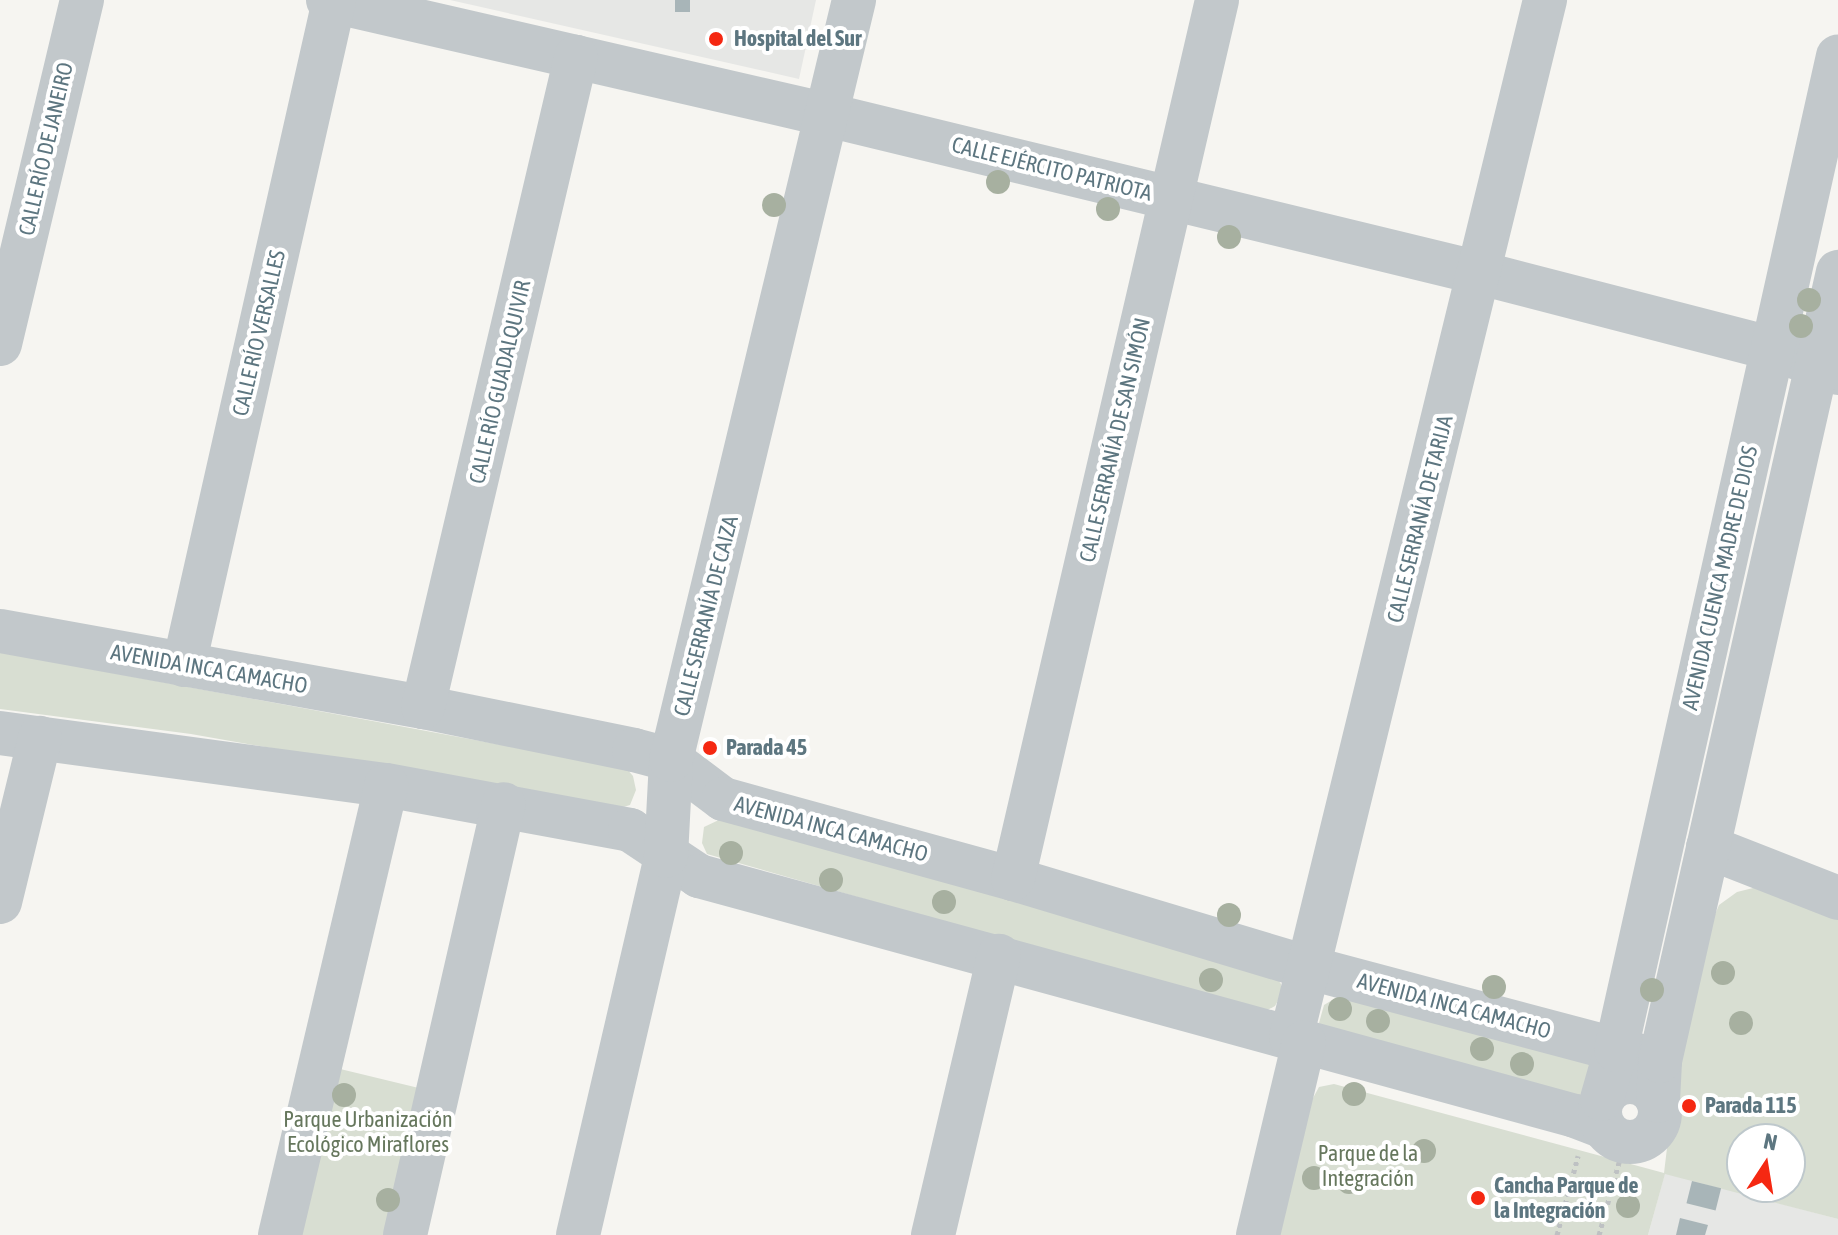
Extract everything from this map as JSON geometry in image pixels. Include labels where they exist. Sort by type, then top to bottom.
[{"type":"street","name":"CALLE RÍO DE JANEIRO","points":[[0,344],[82,0]]},
{"type":"street","name":"CALLE SERRANÍA DE CAIZA","points":[[578,1235],[666,856],[671,760],[854,0]]},
{"type":"street","name":"CALLE SERRANÍA DE SAN SIMÓN","points":[[1013,879],[1217,0]]},
{"type":"street","name":"CALLE SERRANÍA DE TARIJA","points":[[1258,1235],[1310,968],[1545,0]]},
{"type":"street","name":"CALLE EJÉRCITO PATRIOTA","points":[[331,1],[828,115],[1480,273],[1773,349],[1827,369]]},
{"type":"street","name":"CALLE RÍO VERSALLES","points":[[184,665],[331,1]]},
{"type":"street","name":"AVENIDA CUENCA MADRE DE DIOS","points":[[1604,1122],[1616,1050],[1838,56]]},
{"type":"street","name":"CALLE RÍO GUADALQUIVIR","points":[[423,707],[576,57]]},
{"type":"street","points":[[0,902],[20,736],[386,785],[504,804],[630,830],[699,876],[1604,1122],[1617,1085],[1636,1083],[1646,1086],[1659,1081],[1708,847],[1827,369],[1838,272]]},
{"type":"street","name":"AVENIDA INCA CAMACHO","points":[[0,631],[423,707],[671,760],[723,799],[1013,879],[1310,968],[1616,1050],[1659,1081]]},
{"type":"street","points":[[280,1235],[386,785]]},
{"type":"street","points":[[405,1235],[504,804]]},
{"type":"street","points":[[1708,847],[1838,898]]},
{"type":"street","points":[[933,1235],[999,956]]},
{"type":"path","points":[[1557,1235],[1604,1122]]},
{"type":"path","points":[[1599,1235],[1604,1122]]},
{"type":"shaded area","name":"Hospital del Sur","points":[[450,0],[816,0],[799,79]]},
{"type":"shaded area","points":[[1665,1173],[1726,1189],[1726,1203],[1778,1203],[1838,1219],[1838,1235],[1648,1235]]},
{"type":"green space","points":[[0,652],[626,768],[633,776],[636,790],[630,805],[617,809],[191,734],[0,709]]},
{"type":"green space","points":[[723,818],[1273,973],[1281,984],[1281,995],[1275,1006],[1262,1013],[707,854],[702,843],[704,827]]},
{"type":"green space","name":"Parque de la Integración","points":[[1757,887],[1838,919],[1838,1219],[1776,1203],[1806,1203],[1806,1123],[1726,1123],[1726,1190],[1665,1174],[1648,1235],[1278,1235],[1307,1109],[1319,1087],[1334,1084],[1664,1173],[1674,1090],[1710,926],[1719,905],[1737,892]]},
{"type":"green space","points":[[1344,993],[1591,1063],[1580,1101],[1325,1030],[1319,1023],[1324,1005]]},
{"type":"green space","name":"Parque Urbanización Ecológico Miraflores","points":[[332,1067],[427,1090],[394,1235],[295,1235]]},
{"type":"building","points":[[675,0],[690,0],[690,12],[675,12]]},
{"type":"building","points":[[1692,1181],[1721,1188],[1716,1211],[1686,1203]]},
{"type":"building","points":[[1680,1218],[1708,1225],[1705,1235],[1676,1235]]},
{"type":"place","name":"Hospital del Sur","points":[[716,39]]},
{"type":"place","name":"Parada 45","points":[[710,748]]},
{"type":"place","name":"Parada 115","points":[[1689,1106]]},
{"type":"place","name":"Cancha Parque de la Integración","points":[[1478,1198]]}]
